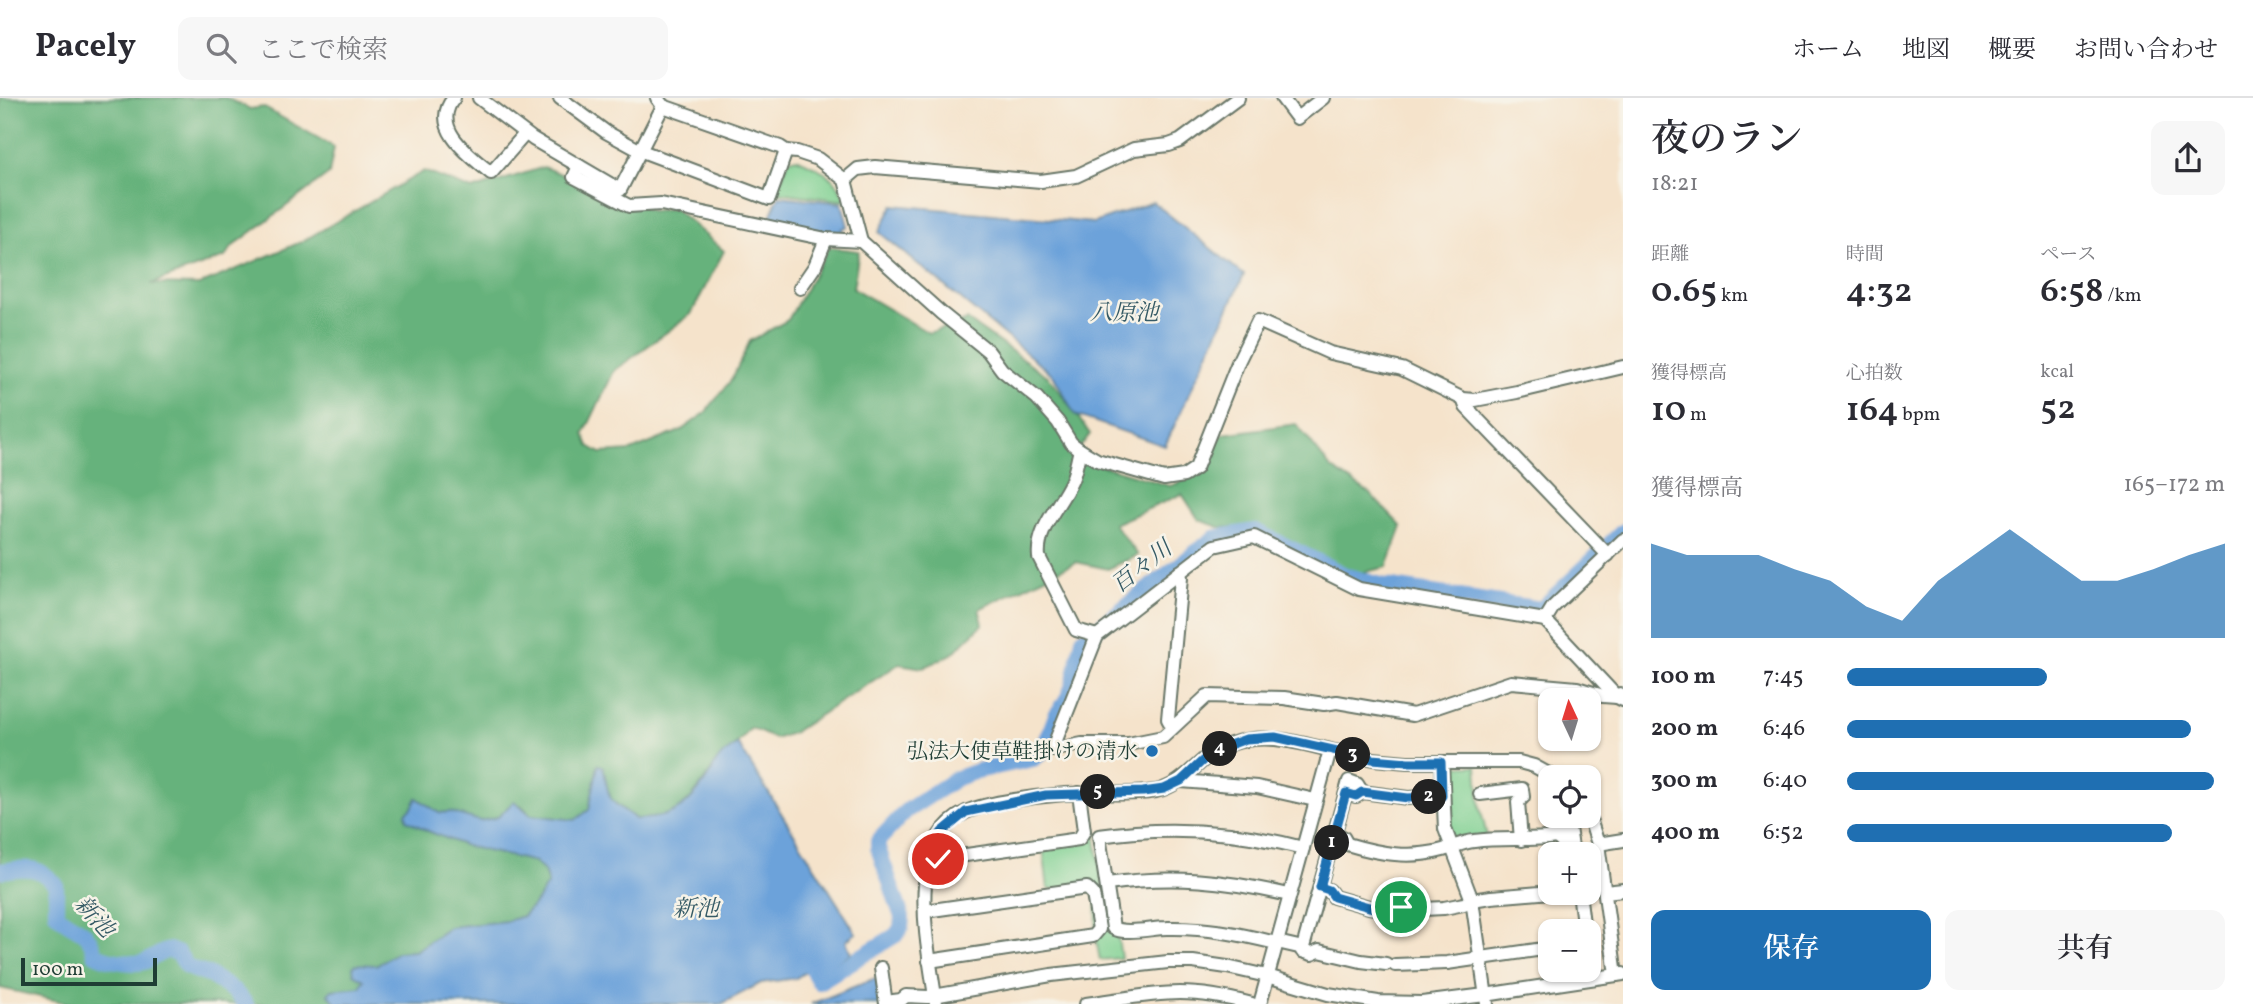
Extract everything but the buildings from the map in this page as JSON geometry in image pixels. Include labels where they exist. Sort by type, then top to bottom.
[{"type":"street","points":[[454,98],[445,113],[454,138],[459,146],[491,173],[525,134]]},
{"type":"street","points":[[479,98],[525,134],[620,190],[660,102],[780,147],[786,152],[797,152],[818,159],[845,180],[861,241],[988,351],[1002,370],[1037,398],[1058,422],[1071,443],[1097,460],[1164,479],[1184,476],[1196,468],[1239,360],[1258,321],[1330,353],[1402,369],[1463,400],[1517,392],[1623,367]]},
{"type":"street","points":[[560,98],[606,132],[639,150],[769,199],[786,152]]},
{"type":"street","points":[[845,180],[858,169],[874,167],[1041,181],[1067,178],[1088,172],[1134,149],[1180,141],[1223,103],[1238,98]]},
{"type":"street","points":[[1282,98],[1297,118],[1323,98]]},
{"type":"street","points":[[579,166],[574,177],[629,206],[661,204],[826,239],[861,241]]},
{"type":"street","points":[[800,288],[816,265],[826,239]]},
{"type":"street","points":[[1463,400],[1466,408],[1608,555]]},
{"type":"street","points":[[1080,450],[1072,481],[1052,511],[1038,547],[1039,557],[1076,630],[1097,636]]},
{"type":"street","points":[[1254,537],[1359,589],[1545,620],[1621,696],[1603,696],[1577,688],[1511,682],[1413,715],[1337,702],[1324,704],[1284,698],[1207,696],[1163,737],[1128,744],[1082,744],[1052,750],[1097,636],[1214,546],[1254,537]]},
{"type":"street","points":[[1545,620],[1553,607],[1623,540]]},
{"type":"street","points":[[1172,726],[1168,719],[1180,572]]},
{"type":"street","points":[[935,1000],[925,911],[926,870],[932,848],[942,832],[966,812],[1046,795],[1164,789],[1181,781],[1213,751],[1246,739],[1275,737],[1373,759],[1408,762],[1518,762],[1538,768]]},
{"type":"street","points":[[1260,1004],[1330,750]]},
{"type":"street","points":[[1441,762],[1445,829],[1472,900],[1486,1000]]},
{"type":"street","points":[[1181,781],[1234,784],[1315,800]]},
{"type":"street","points":[[1442,796],[1408,798],[1362,792],[1357,784],[1349,782],[1302,951],[1312,954],[1319,951],[1361,961],[1429,965],[1538,950]]},
{"type":"street","points":[[1480,794],[1522,789],[1522,800],[1518,802],[1521,840]]},
{"type":"street","points":[[928,858],[938,859],[1079,839],[1084,831],[1079,793]]},
{"type":"street","points":[[1303,848],[1205,830],[1132,831],[1099,836],[1113,928],[1120,932],[1167,928],[1208,930],[1304,944]]},
{"type":"street","points":[[1333,840],[1343,837],[1348,844],[1386,854],[1403,855],[1476,841],[1556,837],[1562,842]]},
{"type":"street","points":[[1601,844],[1623,840]]},
{"type":"street","points":[[1107,884],[1172,878],[1208,880],[1247,885],[1289,895]]},
{"type":"street","points":[[881,968],[886,1003],[914,995],[935,1000],[1043,976],[1168,962],[1214,965],[1267,976],[1328,994],[1378,1002],[1486,1000],[1619,974],[1617,940],[1607,912],[1601,880]]},
{"type":"street","points":[[925,911],[1087,888],[1093,894],[1099,929],[1093,936],[929,961]]},
{"type":"street","points":[[1319,893],[1329,890],[1334,897],[1369,907],[1399,910],[1444,908],[1472,900],[1538,893]]},
{"type":"street","points":[[1605,892],[1623,890]]},
{"type":"street","points":[[1578,905],[1582,919]]},
{"type":"street","points":[[1582,916],[1607,912]]},
{"type":"street","points":[[1086,1004],[1181,993],[1252,1004]]},
{"type":"green space","points":[[0,98],[226,98],[250,109],[263,107],[334,147],[329,174],[233,246],[225,257],[151,284],[199,285],[301,242],[424,171],[472,190],[544,167],[652,211],[674,208],[724,251],[691,314],[614,371],[584,434],[589,446],[601,453],[631,451],[680,431],[704,414],[732,379],[750,341],[788,320],[829,247],[859,251],[853,288],[929,333],[967,320],[1049,377],[1090,434],[1073,457],[1170,486],[1187,480],[1223,434],[1296,424],[1331,468],[1370,494],[1402,527],[1387,567],[1357,574],[1326,572],[1258,529],[1219,527],[1199,520],[1182,494],[1114,524],[1138,555],[1108,569],[1076,562],[979,609],[983,624],[952,654],[923,668],[899,664],[792,733],[775,739],[751,728],[719,759],[692,796],[675,811],[664,816],[635,819],[612,800],[603,767],[598,765],[589,810],[576,820],[531,815],[521,805],[509,808],[498,817],[480,821],[450,812],[439,813],[417,798],[406,813],[407,820],[466,846],[535,862],[544,871],[548,883],[537,901],[523,916],[507,921],[450,927],[415,951],[398,952],[376,965],[360,988],[332,990],[329,994],[337,1004],[72,1004],[0,988]]},
{"type":"green space","points":[[796,158],[832,179],[846,201],[776,192],[789,160]]},
{"type":"green space","points":[[1450,766],[1477,766],[1480,807],[1487,836],[1458,840],[1450,835],[1447,772]]},
{"type":"green space","points":[[1095,832],[1109,930],[1118,937],[1121,958],[1100,960],[1096,940],[1097,890],[1048,889],[1043,848]]},
{"type":"water","points":[[779,196],[842,203],[848,226],[842,229],[843,234],[820,233],[768,221]]},
{"type":"water","name":"八原池","points":[[1153,202],[1244,275],[1165,446],[1075,415],[1053,375],[879,232],[893,205],[1094,223]]},
{"type":"water","name":"新池","points":[[738,744],[856,933],[846,941],[851,953],[813,980],[807,971],[796,978],[761,983],[721,1004],[337,1004],[328,994],[332,990],[360,987],[364,980],[354,974],[353,967],[356,964],[376,965],[398,952],[415,951],[450,927],[507,921],[523,916],[537,901],[548,883],[544,871],[535,862],[466,846],[407,820],[406,813],[417,798],[439,813],[450,812],[480,821],[498,817],[514,801],[531,815],[575,820],[589,810],[598,765],[603,766],[608,793],[614,803],[635,819],[660,817],[689,801],[704,783],[718,759]]},
{"type":"water","points":[[876,978],[881,1004],[811,1004]]},
{"type":"waterway","name":"百々川","points":[[806,959],[819,982],[896,935],[901,928],[902,917],[878,848],[878,841],[906,811],[957,778],[1033,759],[1042,753],[1056,715],[1067,700],[1073,685],[1083,639],[1214,538],[1255,531],[1347,576],[1385,586],[1541,609],[1623,531]]},
{"type":"waterway","name":"新池","points":[[0,871],[31,869],[49,878],[56,885],[56,913],[84,933],[95,954],[139,963],[169,950],[179,954],[187,967],[211,976],[235,992],[246,1004]]},
{"type":"place","name":"弘法大使草鞋掛けの清水","points":[[1152,751]]},
{"type":"route","points":[[938,859],[928,858],[936,839],[950,823],[977,808],[1046,795],[1164,789],[1181,781],[1213,751],[1246,739],[1275,737],[1373,759],[1441,762],[1442,796],[1408,798],[1362,792],[1356,796],[1346,793],[1331,847],[1320,887],[1329,890],[1334,897],[1369,907],[1394,911],[1397,906],[1401,907]]}]
